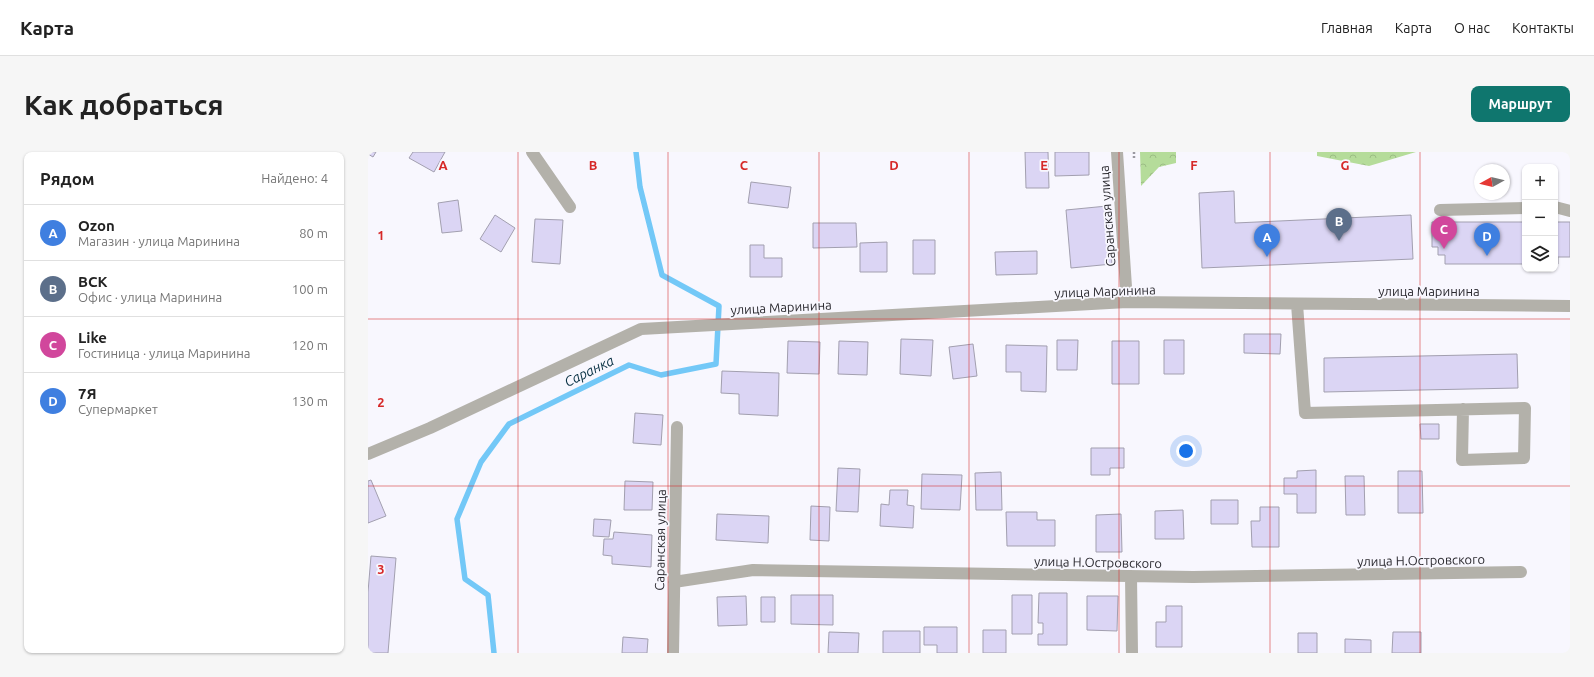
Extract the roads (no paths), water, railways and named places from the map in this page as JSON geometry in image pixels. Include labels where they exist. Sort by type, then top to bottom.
[{"type":"street","points":[[532,152],[570,207]]},
{"type":"street","name":"Саранская улица","points":[[1117,152],[1127,302]]},
{"type":"street","points":[[1440,210],[1522,208]]},
{"type":"street","points":[[1558,208],[1570,211]]},
{"type":"street","name":"улица Маринина","points":[[368,454],[430,428],[641,328],[1127,302],[1570,306]]},
{"type":"street","points":[[1297,304],[1305,413],[1463,409],[1525,408],[1524,458],[1462,460],[1463,409]]},
{"type":"street","name":"Саранская улица","points":[[673,653],[677,427]]},
{"type":"street","name":"улица Н.Островского","points":[[674,582],[753,570],[1193,577],[1522,572]]},
{"type":"street","points":[[1131,576],[1132,653]]},
{"type":"waterway","name":"Саранка","points":[[494,653],[488,595],[465,579],[457,519],[481,462],[509,424],[629,365],[661,375],[716,364],[719,306],[662,275],[640,187],[636,152]]},
{"type":"place","name":"ВСК","points":[[1339,241]]},
{"type":"place","name":"Like","points":[[1444,249]]},
{"type":"place","name":"7Я","points":[[1487,256]]},
{"type":"place","name":"Ozon","points":[[1267,257]]}]
